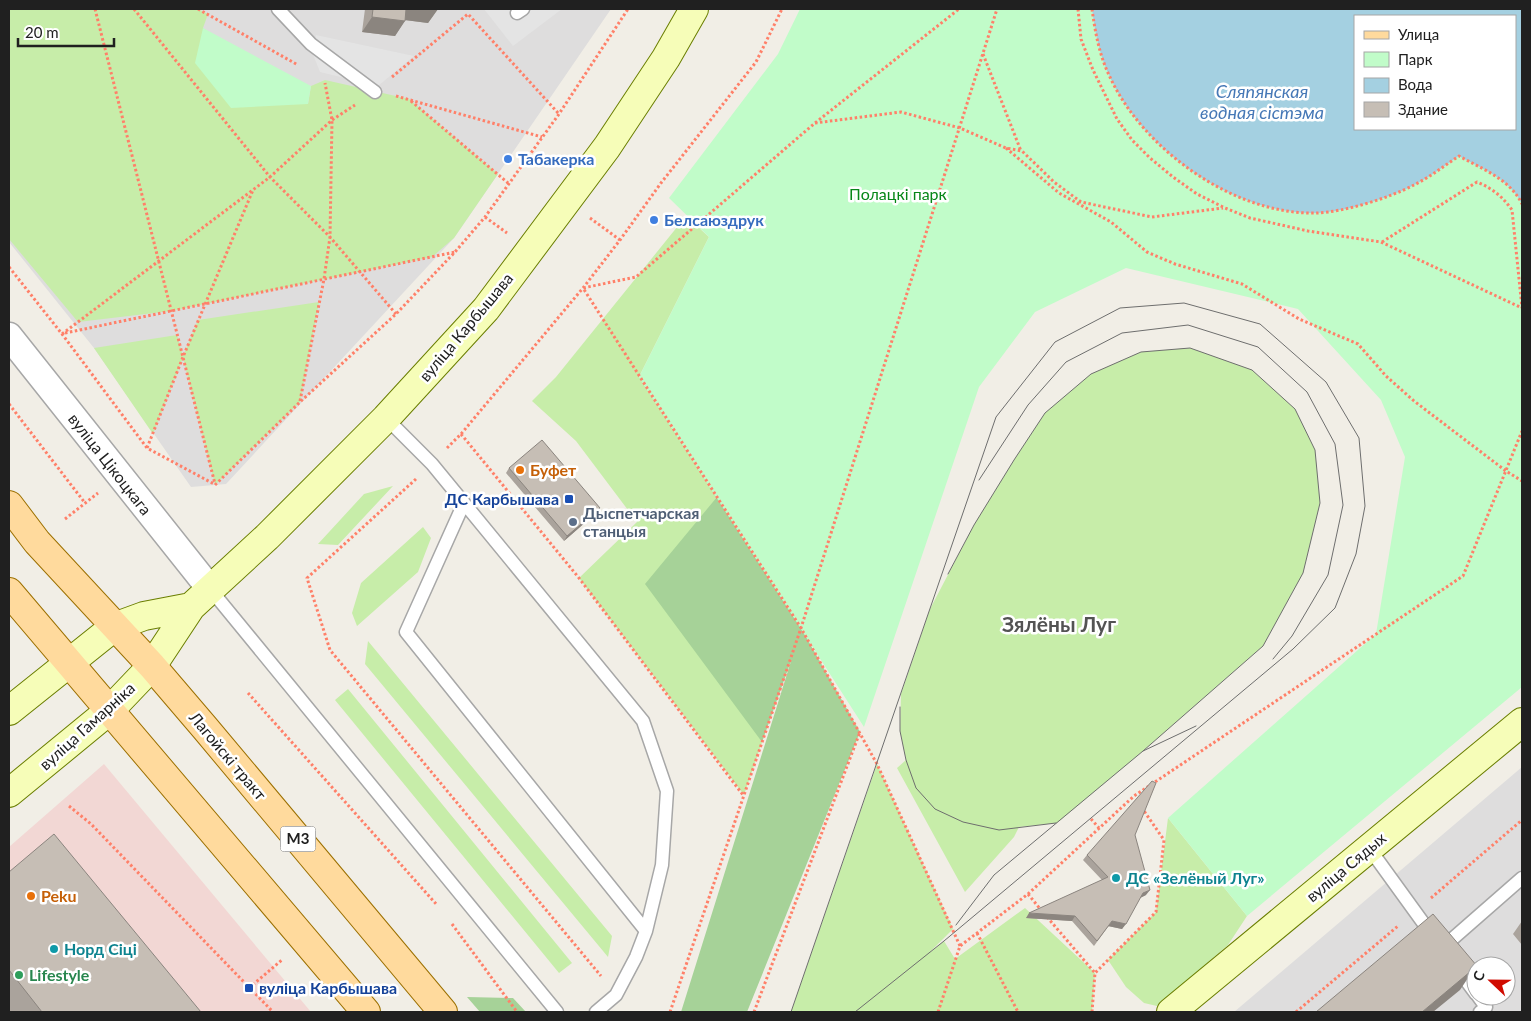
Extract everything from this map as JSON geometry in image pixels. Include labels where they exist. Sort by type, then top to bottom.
[{"type":"main road","name":"вуліца Карбышава","points":[[201,599],[267,537],[386,418],[486,309],[607,147],[666,58],[694,9]]},
{"type":"main road","name":"Лагойскі тракт","points":[[9,505],[37,542],[152,666],[442,1012]]},
{"type":"main road","points":[[9,592],[366,1012]]},
{"type":"main road","points":[[9,711],[114,627],[201,599]]},
{"type":"main road","name":"вуліца Гамарніка","points":[[9,793],[110,710],[152,666],[201,599]]},
{"type":"main road","name":"вуліца Сядых","points":[[1171,1012],[1522,722]]},
{"type":"street","name":"вуліца Цікоцкага","points":[[9,336],[201,599]]},
{"type":"lane","points":[[278,9],[311,44],[375,92]]},
{"type":"lane","points":[[386,418],[432,464],[643,721],[667,791],[662,865],[646,930],[636,957],[616,995],[596,1012]]},
{"type":"lane","points":[[464,504],[406,632],[646,930]]},
{"type":"lane","points":[[201,599],[557,1012]]},
{"type":"lane","points":[[1369,848],[1466,980]]},
{"type":"lane","points":[[1442,948],[1522,878]]},
{"type":"path","points":[[96,9],[215,485]]},
{"type":"path","points":[[134,9],[270,177],[330,237],[396,314]]},
{"type":"path","points":[[215,485],[300,402],[396,314],[455,252],[485,217],[559,114],[628,9]]},
{"type":"path","points":[[616,995],[330,650],[308,578],[462,434],[583,288],[661,183],[756,62],[782,9]]},
{"type":"path","points":[[583,288],[636,277],[815,123],[959,9]]},
{"type":"path","points":[[670,1012],[801,628],[997,9]]},
{"type":"path","points":[[1078,9],[1081,39],[1093,70],[1117,119],[1132,140],[1173,177],[1197,194],[1250,218],[1278,225],[1381,242],[1522,308]]},
{"type":"path","points":[[1092,9],[1100,52],[1108,74],[1132,114],[1165,150],[1183,165],[1205,179],[1242,197],[1270,207],[1294,212],[1317,213],[1343,210],[1414,185],[1459,156],[1507,184],[1516,192],[1522,204]]},
{"type":"path","points":[[62,334],[270,177],[332,120],[375,92],[468,14],[559,114]]},
{"type":"path","points":[[983,54],[1022,152],[1054,182],[1081,202],[1152,217],[1225,208]]},
{"type":"path","points":[[300,402],[324,279],[330,237],[332,120],[325,80]]},
{"type":"path","points":[[409,99],[508,183]]},
{"type":"path","points":[[815,123],[901,112],[960,128],[1006,148],[1022,152]]},
{"type":"path","points":[[1006,148],[1059,193],[1111,222],[1147,252],[1175,264],[1242,284],[1300,319],[1358,344],[1386,376],[1414,401],[1522,481]]},
{"type":"path","points":[[1381,242],[1477,182],[1486,186],[1505,200],[1512,210],[1522,308]]},
{"type":"path","points":[[147,448],[253,190]]},
{"type":"path","points":[[62,334],[455,252]]},
{"type":"path","points":[[9,267],[62,334],[147,448],[215,485]]},
{"type":"path","points":[[583,288],[801,628],[877,764],[960,946]]},
{"type":"path","points":[[9,404],[85,504]]},
{"type":"path","points":[[938,1012],[960,946],[1028,894],[1134,796],[1463,576],[1522,431]]},
{"type":"path","points":[[462,434],[579,578],[744,795]]},
{"type":"path","points":[[66,519],[102,490]]},
{"type":"path","points":[[248,693],[440,909]]},
{"type":"path","points":[[754,1012],[860,732]]},
{"type":"path","points":[[1092,1012],[1095,973],[1156,912],[1164,840],[1134,796]]},
{"type":"path","points":[[70,806],[92,824],[273,1012]]},
{"type":"path","points":[[1091,819],[1099,828]]},
{"type":"path","points":[[1028,894],[1095,973]]},
{"type":"path","points":[[447,917],[517,1012]]},
{"type":"path","points":[[977,933],[1018,1012]]},
{"type":"path","points":[[250,988],[305,940]]},
{"type":"shaded area","points":[[9,9],[611,9],[454,238],[226,484],[191,487],[94,348],[9,242]]},
{"type":"shaded area","points":[[484,9],[562,9],[513,46]]},
{"type":"shaded area","points":[[316,35],[414,56],[378,86],[320,72],[312,52]]},
{"type":"shaded area","points":[[104,764],[311,1012],[9,1012],[9,847]]},
{"type":"shaded area","points":[[1522,767],[1522,1012],[1234,1012]]},
{"type":"green space","points":[[9,9],[198,9],[208,14],[203,28],[308,104],[311,86],[325,80],[409,99],[498,174],[454,238],[432,257],[171,311],[78,322],[9,239]]},
{"type":"green space","name":"Полацкі парк","points":[[800,9],[1522,9],[1522,687],[1247,916],[1168,818],[1376,634],[1405,457],[1381,400],[1298,309],[1126,268],[1035,312],[979,387],[864,727],[639,377],[709,237],[669,198],[778,54]]},
{"type":"green space","points":[[203,28],[311,86],[308,104],[231,108],[195,63]]},
{"type":"green space","points":[[686,216],[709,237],[639,377],[801,628],[744,795],[579,578],[637,522],[576,441],[532,401],[556,377]]},
{"type":"green space","points":[[319,302],[300,402],[215,485],[183,358],[153,434],[94,348],[177,335],[183,356],[198,320]]},
{"type":"green space","points":[[1190,348],[1252,370],[1295,409],[1315,450],[1320,503],[1303,573],[1263,646],[1057,823],[1019,827],[1014,837],[965,892],[897,768],[906,760],[900,731],[901,694],[930,609],[974,525],[1045,413],[1091,374],[1141,352]]},
{"type":"green space","points":[[393,486],[338,545],[318,544],[364,494]]},
{"type":"green space","points":[[717,497],[801,628],[860,732],[747,1012],[681,1012],[792,658],[762,742],[645,584]]},
{"type":"green space","points":[[423,527],[431,538],[418,572],[357,626],[352,613],[361,583]]},
{"type":"green space","points":[[368,641],[612,936],[608,957],[365,664]]},
{"type":"green space","points":[[348,689],[572,963],[559,973],[335,700]]},
{"type":"green space","points":[[877,764],[953,929],[929,953],[944,941],[955,959],[1025,908],[1095,973],[1092,1012],[791,1012]]},
{"type":"green space","points":[[1168,818],[1247,916],[1228,945],[1157,1006],[1144,1003],[1126,987],[1108,960],[1156,912]]},
{"type":"green space","points":[[467,997],[513,998],[526,1012],[480,1012]]},
{"type":"water","name":"Сляпянская водная сістэма","points":[[1092,9],[1522,9],[1522,204],[1517,195],[1503,181],[1459,156],[1404,190],[1366,204],[1340,210],[1316,213],[1285,211],[1254,203],[1223,190],[1167,152],[1144,128],[1124,102],[1109,75],[1098,42]]},
{"type":"building","points":[[373,9],[406,9],[405,21],[372,17]]},
{"type":"building","points":[[542,440],[600,508],[567,536],[509,468]]},
{"type":"building","name":"ДС «Зелёный Луг»","points":[[1152,781],[1156,783],[1135,835],[1150,890],[1143,893],[1126,924],[1112,921],[1097,941],[1075,916],[1029,913],[1108,877],[1087,855]]},
{"type":"building","points":[[54,834],[201,1012],[42,1012],[9,970],[9,872]]},
{"type":"building","points":[[1433,914],[1469,956],[1466,956],[1466,975],[1422,1012],[1316,1012]]},
{"type":"tram line","points":[[791,1012],[996,417],[1055,342],[1120,308],[1184,303],[1260,324],[1326,382],[1359,438],[1365,506],[1356,554],[1335,608],[1293,649],[944,941],[855,1012]]},
{"type":"tram line","points":[[979,480],[1028,405],[1066,362],[1122,333],[1188,325],[1258,347],[1307,392],[1335,444],[1343,505],[1328,575],[1292,636],[1273,659]]},
{"type":"tram line","points":[[948,574],[974,525],[1045,413],[1091,374],[1141,352],[1190,348],[1252,370],[1295,409],[1315,450],[1320,503],[1303,573],[1263,646],[1143,751]]},
{"type":"tram line","points":[[900,707],[900,731],[906,760],[916,788],[935,809],[963,822],[999,830],[1056,823]]},
{"type":"tram line","points":[[956,925],[994,875],[1143,751],[1196,726]]},
{"type":"place","name":"Табакерка","points":[[508,159]]},
{"type":"place","name":"Белсаюздрук","points":[[654,220]]},
{"type":"place","name":"Буфет","points":[[520,470]]},
{"type":"place","name":"ДС Карбышава","points":[[569,499]]},
{"type":"place","name":"Дыспетчарская станцыя","points":[[573,522]]},
{"type":"place","name":"ДС «Зелёный Луг»","points":[[1116,878]]},
{"type":"place","name":"Peku","points":[[31,896]]},
{"type":"place","name":"Норд Сіці","points":[[54,949]]},
{"type":"place","name":"Lifestyle","points":[[19,975]]},
{"type":"place","name":"вуліца Карбышава","points":[[249,988]]},
{"type":"district","name":"Зялёны Луг","points":[[1059,625]]}]
